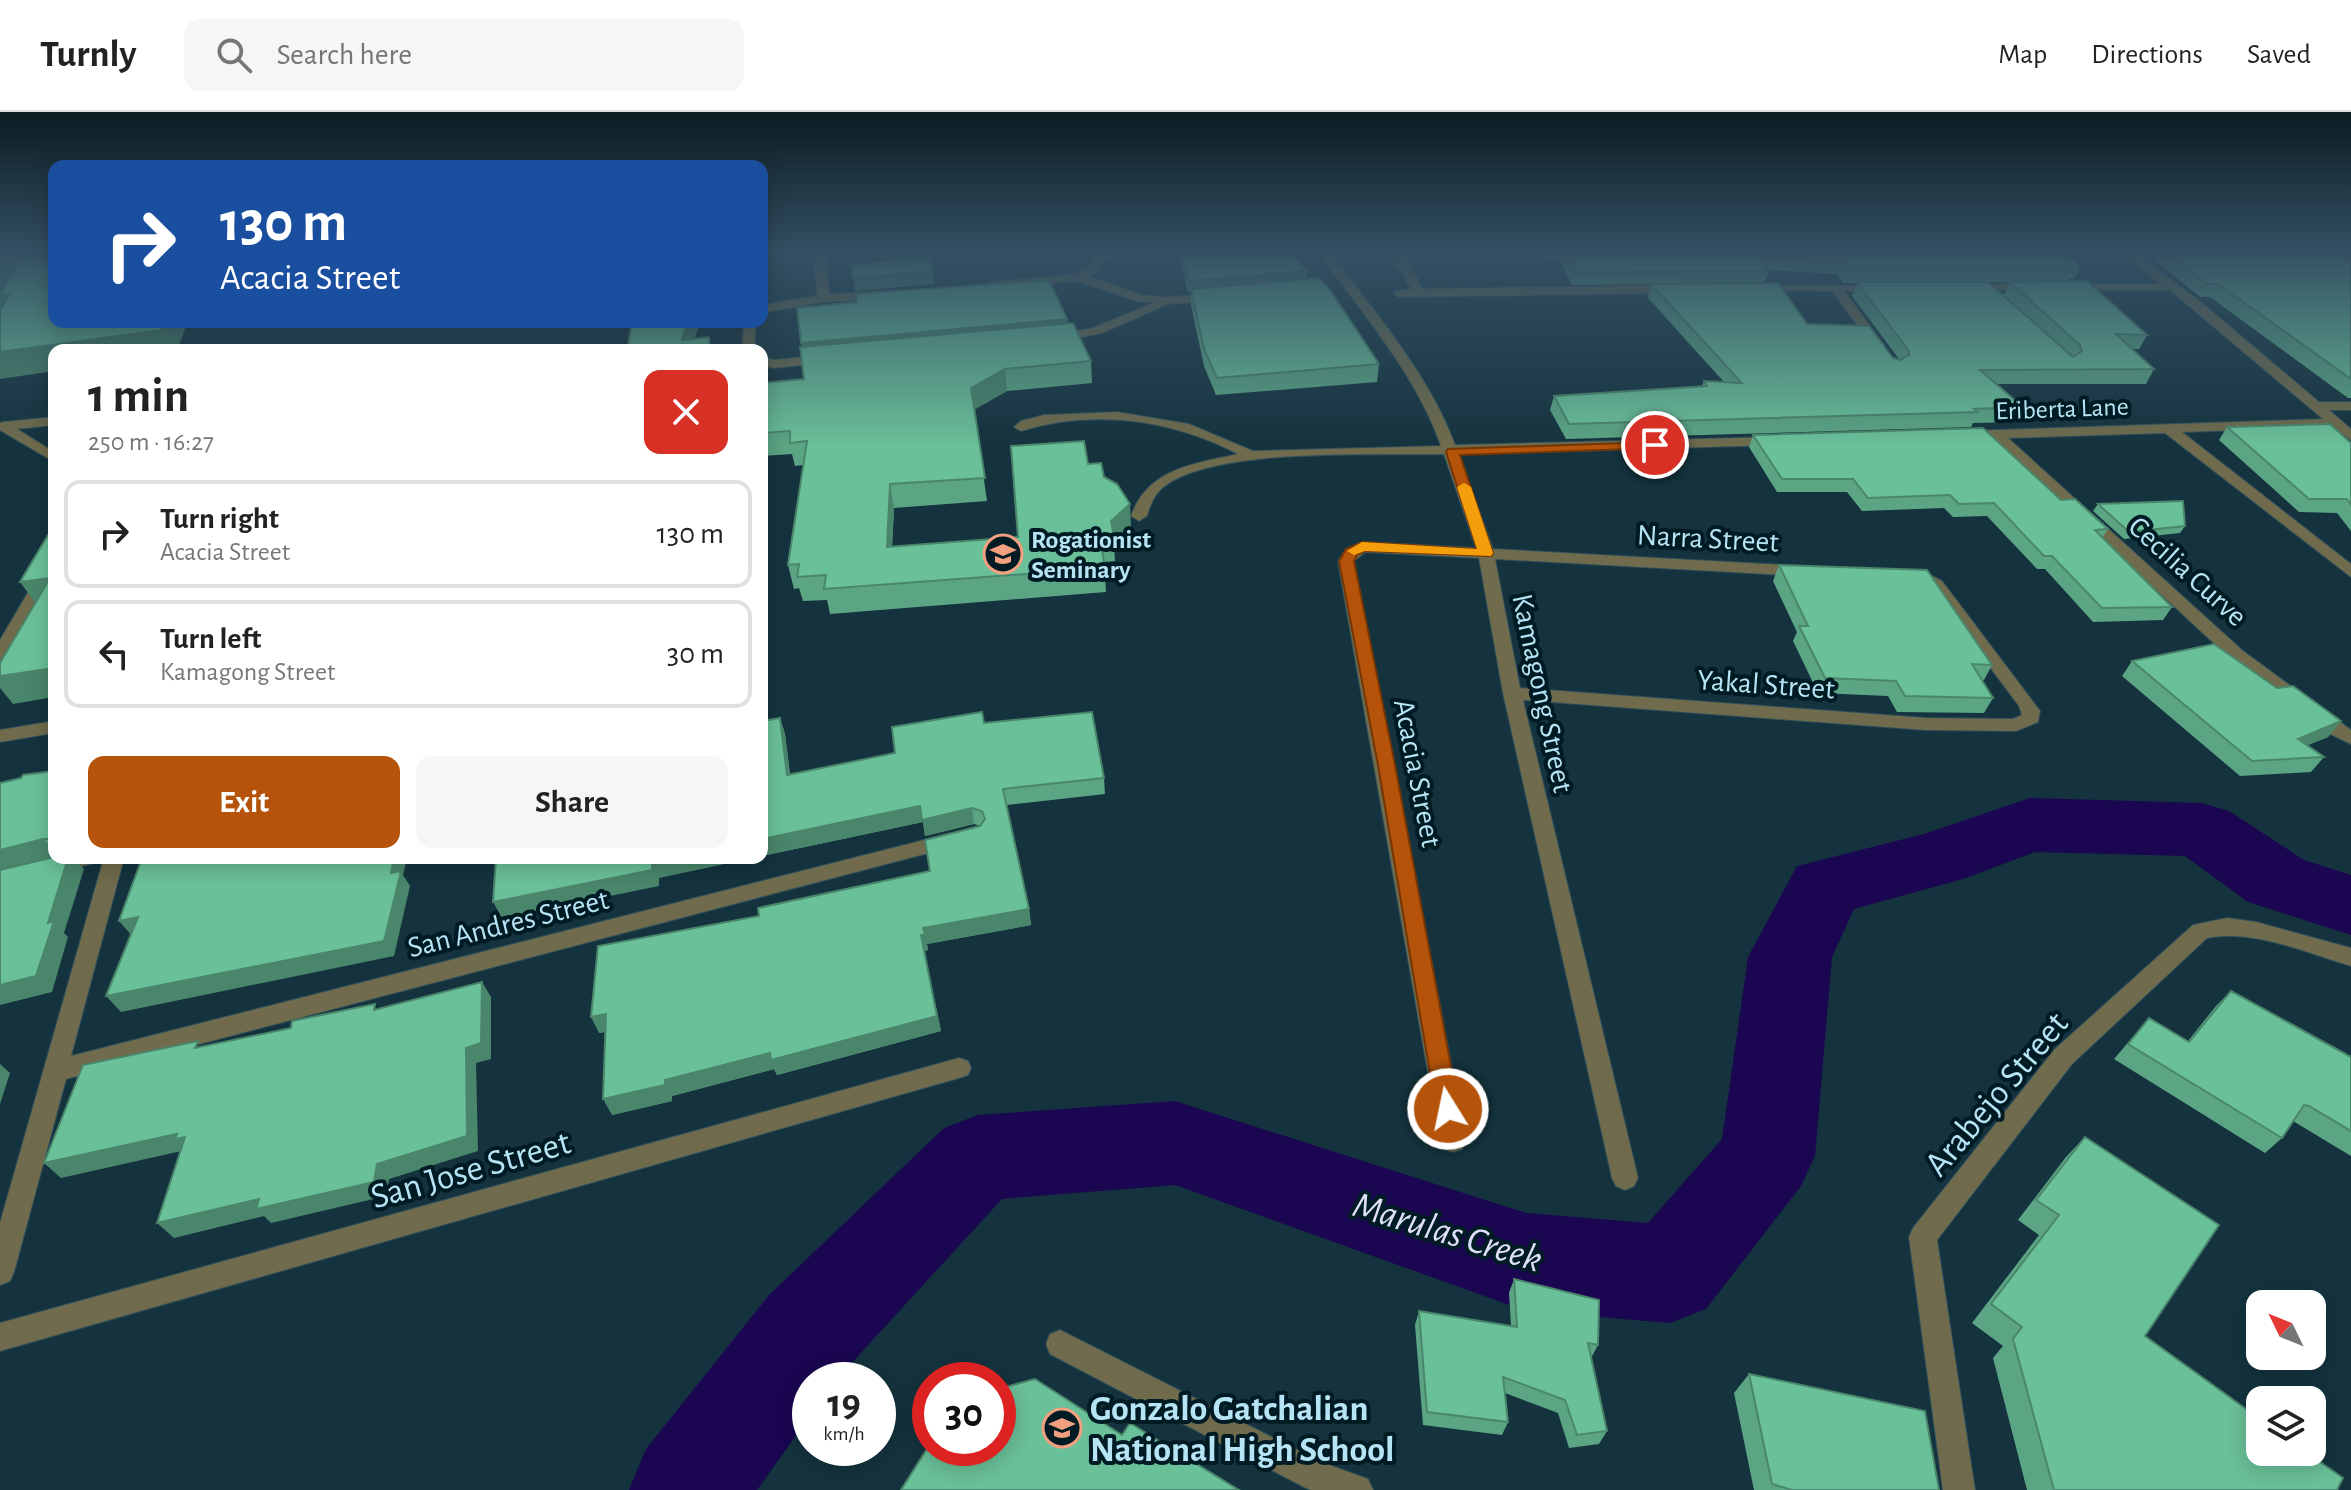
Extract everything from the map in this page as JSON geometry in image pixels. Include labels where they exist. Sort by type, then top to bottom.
[{"type":"street","points":[[1038,340],[1085,336],[1130,318]]},
{"type":"street","name":"Kamagong Street","points":[[1367,318],[1411,372],[1437,415],[1486,553],[1512,693],[1625,1178]]},
{"type":"street","points":[[1858,318],[1887,356]]},
{"type":"street","points":[[2210,318],[2351,436]]},
{"type":"street","points":[[768,362],[837,358]]},
{"type":"street","points":[[2318,406],[2351,406]]},
{"type":"street","points":[[1021,427],[1040,419],[1126,414],[1211,433],[1251,455]]},
{"type":"street","points":[[2,425],[48,421]]},
{"type":"street","name":"Eriberta Lane","points":[[1949,436],[2337,423]]},
{"type":"street","points":[[2,425],[48,454]]},
{"type":"street","points":[[2169,429],[2351,572]]},
{"type":"street","name":"Cecilia Curve","points":[[1996,434],[2237,655],[2333,728],[2351,738]]},
{"type":"street","points":[[1139,516],[1141,502],[1164,480],[1182,471],[1251,455],[1793,441]]},
{"type":"street","name":"Acacia Street","points":[[1453,1141],[1346,561],[1352,552],[1362,547],[1486,553]]},
{"type":"street","name":"Narra Street","points":[[1486,553],[1814,572]]},
{"type":"street","points":[[0,655],[48,572]]},
{"type":"street","name":"Yakal Street","points":[[1512,693],[1926,724],[2016,725],[2031,718],[2026,703],[1936,584],[1922,576],[1906,575]]},
{"type":"street","points":[[0,736],[48,728]]},
{"type":"street","name":"San Andres Street","points":[[55,1071],[975,834]]},
{"type":"street","points":[[0,878],[66,864]]},
{"type":"street","points":[[0,1272],[112,864]]},
{"type":"street","name":"Arabejo Street","points":[[1959,1490],[1923,1237],[2063,1057],[2201,931],[2227,926],[2256,930],[2351,957]]},
{"type":"street","name":"San Jose Street","points":[[0,1337],[959,1068]]},
{"type":"street","points":[[1060,1344],[1315,1476],[1357,1490]]},
{"type":"building","points":[[0,318],[48,318],[48,328],[163,328],[162,330],[0,352]]},
{"type":"building","points":[[798,318],[1067,319],[801,343]]},
{"type":"building","points":[[1197,318],[1349,318],[1379,364],[1217,378],[1204,349]]},
{"type":"building","points":[[1683,318],[1803,318],[1807,324],[1869,326],[1893,358],[1900,360],[1909,355],[1909,351],[1884,318],[2029,318],[2073,357],[2082,351],[2080,345],[2050,318],[2128,318],[2147,335],[2116,334],[2154,369],[1980,370],[2023,407],[1974,409],[1978,412],[1569,424],[1554,396],[1707,386],[1704,381],[1742,383]]},
{"type":"building","points":[[2266,318],[2351,318],[2351,379]]},
{"type":"building","points":[[1073,323],[1091,361],[1005,369],[971,388],[985,478],[890,484],[887,547],[1018,537],[1011,446],[1084,441],[1088,464],[1101,463],[1104,477],[1117,484],[1130,504],[1111,521],[1114,537],[1100,538],[1105,568],[824,589],[826,575],[797,577],[799,564],[788,565],[807,441],[790,443],[790,431],[768,433],[768,382],[804,379],[800,347]]},
{"type":"building","points":[[631,328],[685,328],[682,340],[709,337],[710,344],[628,344]]},
{"type":"building","points":[[2330,424],[2351,443],[2351,505],[2347,499],[2309,499],[2227,427]]},
{"type":"building","points":[[1983,428],[2061,500],[2075,499],[2108,529],[2095,530],[2172,607],[2102,608],[2052,556],[2044,556],[1994,503],[1959,504],[1950,495],[1868,498],[1853,479],[1782,479],[1753,435]]},
{"type":"building","points":[[2183,501],[2185,526],[2129,532],[2098,504]]},
{"type":"building","points":[[48,535],[48,578],[20,582]]},
{"type":"building","points":[[1779,565],[1927,570],[1992,665],[1972,664],[1993,698],[1905,696],[1896,681],[1825,678],[1799,626],[1808,626]]},
{"type":"building","points":[[48,581],[48,669],[0,676],[0,663]]},
{"type":"building","points":[[2214,644],[2277,688],[2293,686],[2341,721],[2298,739],[2324,757],[2252,761],[2132,661]]},
{"type":"building","points":[[982,712],[984,723],[1092,712],[1104,778],[1003,789],[1029,909],[923,928],[925,934],[921,935],[937,1016],[771,1060],[770,1053],[665,1080],[665,1085],[603,1099],[606,1014],[591,1017],[598,946],[759,916],[758,908],[930,871],[925,840],[980,826],[985,819],[982,811],[972,808],[922,820],[920,806],[768,838],[768,720],[780,718],[787,775],[895,753],[892,727]]},
{"type":"building","points":[[48,772],[48,839],[0,850],[0,783],[23,775]]},
{"type":"building","points":[[48,858],[48,864],[66,864],[48,923],[54,921],[36,976],[0,985],[0,870]]},
{"type":"building","points":[[140,864],[393,864],[391,873],[401,871],[384,941],[106,996],[138,917],[119,921]]},
{"type":"building","points":[[496,864],[652,864],[652,870],[493,902]]},
{"type":"building","points":[[482,982],[481,1043],[466,1048],[467,1136],[377,1164],[374,1182],[256,1209],[259,1199],[157,1223],[185,1137],[175,1139],[177,1134],[44,1163],[83,1065],[198,1041],[195,1048],[291,1028],[292,1021],[375,1004],[374,1010]]},
{"type":"building","points":[[2231,991],[2351,1057],[2351,1131],[2304,1105],[2282,1138],[2128,1044],[2149,1018],[2189,1042]]},
{"type":"building","points":[[2085,1137],[2219,1225],[2145,1336],[2246,1409],[2246,1466],[2326,1466],[2343,1478],[2337,1490],[2054,1490],[2013,1339],[2022,1327],[1991,1304],[2059,1215],[2036,1200]]},
{"type":"building","points":[[1514,1279],[1599,1300],[1598,1345],[1588,1343],[1607,1431],[1577,1435],[1565,1400],[1503,1377],[1508,1422],[1427,1412],[1419,1311],[1517,1327]]},
{"type":"building","points":[[1749,1374],[1925,1411],[1939,1490],[1792,1490],[1772,1484]]},
{"type":"building","name":"Gonzalo Gatchalian National High School","points":[[1035,1379],[1122,1435],[1130,1423],[1239,1490],[901,1490],[916,1466],[1016,1466],[1016,1384]]},
{"type":"waterway","name":"Marulas Creek","points":[[687,1490],[806,1332],[978,1158],[1175,1143],[1526,1262],[1670,1274],[1767,1156],[1790,957],[1825,887],[1936,859],[2030,825],[2202,830],[2276,881],[2351,905]]},
{"type":"slow traffic","points":[[1354,551],[1362,547],[1486,553],[1464,487]]},
{"type":"place","name":"Rogationist Seminary","points":[[1003,554]]},
{"type":"place","name":"Gonzalo Gatchalian National High School","points":[[1062,1428]]},
{"type":"route","points":[[1448,1109],[1346,561],[1352,552],[1362,547],[1486,553],[1452,452],[1655,445]]}]
